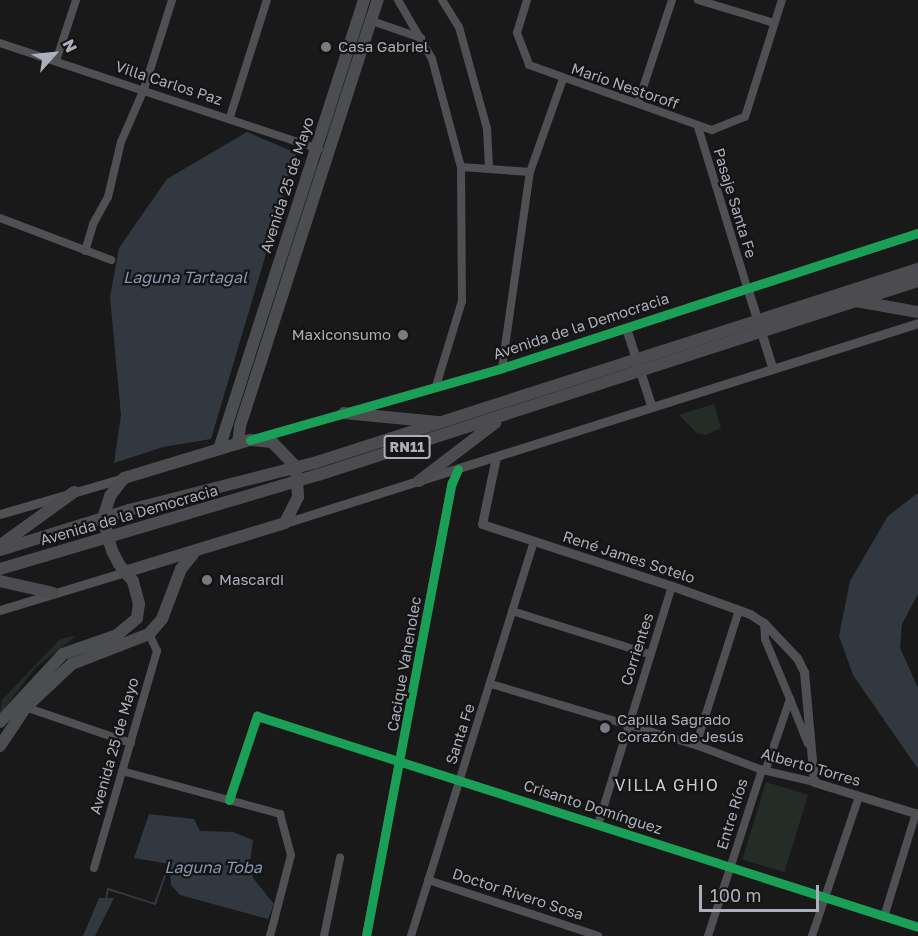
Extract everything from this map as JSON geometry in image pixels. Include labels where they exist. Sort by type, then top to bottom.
[{"type":"highway","name":"Avenida de la Democracia","points":[[0,548],[296,467],[638,367],[852,300],[918,272]]},
{"type":"highway","name":"Avenida de la Democracia","points":[[761,328],[918,272]]},
{"type":"highway","points":[[852,300],[918,312]]},
{"type":"highway","name":"Avenida de la Democracia","points":[[0,569],[300,480],[514,412],[638,367]]},
{"type":"highway","name":"RN11","points":[[419,481],[477,436],[514,412]]},
{"type":"highway","points":[[344,413],[442,423]]},
{"type":"highway","points":[[0,548],[74,492]]},
{"type":"highway","points":[[0,581],[53,592]]},
{"type":"main road","name":"Avenida 25 de Mayo","points":[[219,449],[314,147],[364,0]]},
{"type":"main road","name":"Avenida 25 de Mayo","points":[[244,441],[240,426],[378,0]]},
{"type":"main road","points":[[0,746],[21,704],[63,654],[117,635],[136,618],[136,591],[107,538],[103,518],[110,496],[124,478],[244,441],[272,442],[296,467],[300,480],[298,497],[285,524]]},
{"type":"main road","name":"RN11","points":[[125,572],[285,524]]},
{"type":"main road","points":[[0,722],[72,664],[149,634],[162,619],[185,560],[196,552]]},
{"type":"street","points":[[56,61],[76,0]]},
{"type":"street","points":[[84,251],[93,224],[108,197],[121,142],[144,89],[172,0]]},
{"type":"street","points":[[230,117],[267,0]]},
{"type":"street","points":[[398,0],[432,59],[461,167],[462,301],[436,386]]},
{"type":"street","points":[[442,0],[459,27],[487,129],[489,167]]},
{"type":"street","name":"Mario Nestoroff","points":[[527,0],[517,33],[529,64],[563,79],[712,130]]},
{"type":"street","points":[[638,103],[672,0]]},
{"type":"street","points":[[698,0],[774,23]]},
{"type":"street","name":"Pasaje Santa Fe","points":[[712,130],[745,117],[782,0]]},
{"type":"street","points":[[372,21],[421,38]]},
{"type":"street","name":"Villa Carlos Paz","points":[[0,43],[230,117],[329,153]]},
{"type":"street","points":[[502,368],[530,172],[563,79]]},
{"type":"street","name":"Pasaje Santa Fe","points":[[698,127],[747,287]]},
{"type":"street","points":[[461,167],[489,167],[530,172]]},
{"type":"street","points":[[0,218],[111,260]]},
{"type":"street","name":"Avenida de la Democracia","points":[[244,441],[502,368],[918,233]]},
{"type":"street","points":[[747,287],[772,367]]},
{"type":"street","name":"RN11","points":[[285,524],[651,405],[918,323]]},
{"type":"street","points":[[626,328],[651,405]]},
{"type":"street","name":"René James Sotelo","points":[[496,457],[482,524],[672,586],[739,610],[764,623]]},
{"type":"street","name":"Cacique Vahenolec","points":[[366,936],[401,764],[452,483],[458,469]]},
{"type":"street","points":[[0,514],[124,478]]},
{"type":"street","name":"Santa Fe","points":[[411,936],[534,541]]},
{"type":"street","name":"RN11","points":[[0,610],[53,592],[125,572]]},
{"type":"street","name":"Corrientes","points":[[598,825],[649,654],[672,586]]},
{"type":"street","points":[[696,745],[739,610]]},
{"type":"street","points":[[512,611],[649,654]]},
{"type":"street","points":[[764,623],[765,639],[810,749]]},
{"type":"street","points":[[764,623],[797,658],[804,672],[814,782]]},
{"type":"street","name":"Avenida 25 de Mayo","points":[[94,868],[157,651],[149,634]]},
{"type":"street","name":"Alberto Torres","points":[[491,684],[696,745],[764,769],[917,813]]},
{"type":"street","name":"Entre Ríos","points":[[708,936],[790,699]]},
{"type":"street","points":[[21,704],[131,743]]},
{"type":"street","name":"Crisanto Domínguez","points":[[229,800],[257,716],[401,764],[459,778],[824,899],[918,927]]},
{"type":"street","points":[[122,771],[280,814],[291,855],[270,936]]},
{"type":"street","points":[[812,936],[859,796]]},
{"type":"street","points":[[884,917],[917,813]]},
{"type":"street","points":[[324,936],[340,858]]},
{"type":"street","name":"Doctor Rivero Sosa","points":[[428,880],[598,936]]},
{"type":"shaded area","points":[[364,13],[368,15],[328,137],[323,135]]},
{"type":"shaded area","points":[[317,163],[320,164],[234,426]]},
{"type":"shaded area","points":[[714,404],[721,428],[706,435],[697,433],[679,415]]},
{"type":"shaded area","points":[[76,636],[35,668],[0,714],[2,700],[60,639]]},
{"type":"shaded area","points":[[766,782],[808,795],[784,872],[742,859]]},
{"type":"water","name":"Laguna Tartagal","points":[[247,132],[296,153],[211,439],[163,447],[114,463],[121,415],[110,297],[119,248],[167,179]]},
{"type":"water","points":[[918,493],[918,594],[902,624],[900,648],[918,688],[918,769],[853,675],[839,636],[850,581],[888,516]]},
{"type":"water","name":"Laguna Toba","points":[[149,814],[194,819],[200,831],[233,832],[253,840],[250,861],[253,878],[274,904],[268,919],[180,895],[171,885],[169,864],[134,858]]},
{"type":"water","points":[[99,898],[114,898],[95,936],[83,936]]},
{"type":"waterway","points":[[106,898],[108,889],[155,904],[169,864]]},
{"type":"cycle path","points":[[250,440],[502,368],[918,233]]},
{"type":"cycle path","points":[[366,936],[452,483],[458,469]]},
{"type":"cycle path","points":[[229,800],[257,716],[918,927]]},
{"type":"place","name":"Casa Gabriel","points":[[326,47]]},
{"type":"place","name":"Maxiconsumo","points":[[403,335]]},
{"type":"place","name":"Mascardi","points":[[207,580]]},
{"type":"place","name":"Capilla Sagrado Corazón de Jesús","points":[[605,728]]},
{"type":"district","name":"VILLA GHIO","points":[[667,785]]}]
